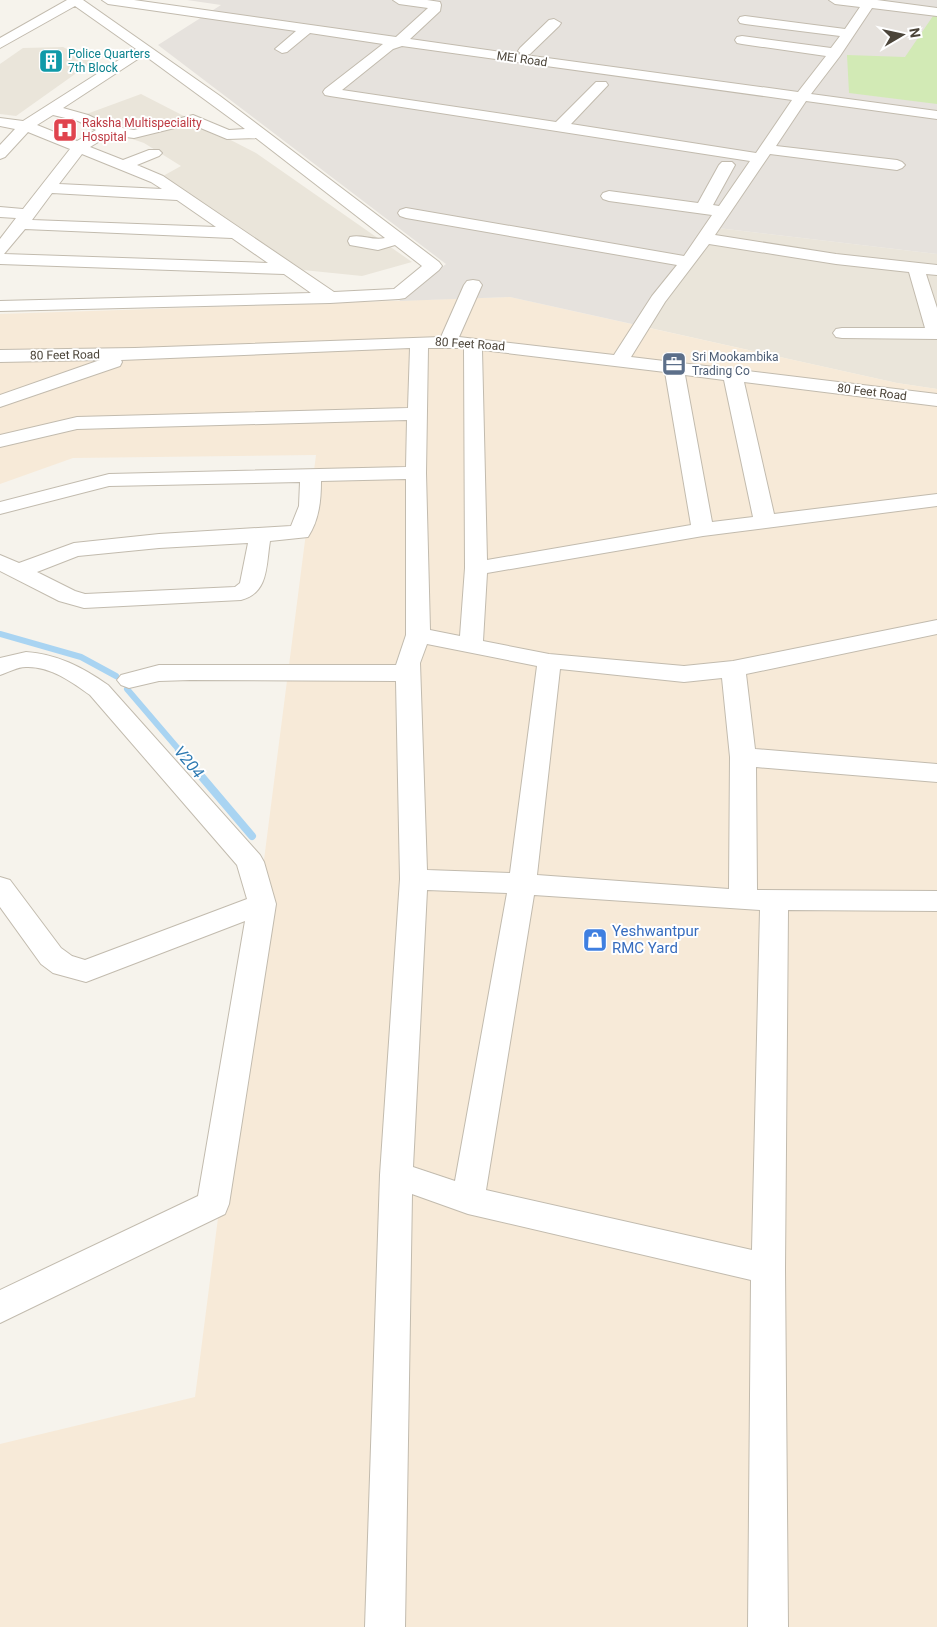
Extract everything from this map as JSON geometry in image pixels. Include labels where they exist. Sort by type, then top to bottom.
[{"type":"street","points":[[0,44],[75,0],[228,109],[433,266],[399,294],[330,298],[0,306]]},
{"type":"street","name":"MEI Road","points":[[108,0],[395,40],[804,93],[937,108]]},
{"type":"street","name":"MEI Road","points":[[134,0],[208,6],[395,40],[526,51],[937,115]]},
{"type":"street","points":[[835,0],[870,2],[937,12]]},
{"type":"street","points":[[437,2],[434,11],[330,92],[760,159],[826,172]]},
{"type":"street","points":[[619,361],[658,300],[688,262],[804,93],[851,31],[870,2]]},
{"type":"street","points":[[745,20],[851,31]]},
{"type":"street","points":[[807,22],[851,31]]},
{"type":"street","points":[[526,51],[554,23]]},
{"type":"street","points":[[282,49],[308,28]]},
{"type":"street","points":[[742,40],[835,52]]},
{"type":"street","points":[[0,154],[26,126],[145,49]]},
{"type":"street","points":[[560,127],[601,85]]},
{"type":"street","points":[[52,110],[83,118],[107,130],[134,134],[228,109]]},
{"type":"street","points":[[193,119],[227,136],[259,133]]},
{"type":"street","points":[[0,122],[26,126],[157,179],[330,298]]},
{"type":"street","points":[[0,250],[79,147],[107,130]]},
{"type":"street","points":[[640,152],[727,165],[760,159],[896,165]]},
{"type":"street","points":[[124,165],[154,153]]},
{"type":"street","points":[[703,209],[727,165]]},
{"type":"street","points":[[48,188],[181,195]]},
{"type":"street","points":[[609,196],[722,211]]},
{"type":"street","points":[[0,212],[24,219],[234,233]]},
{"type":"street","points":[[406,213],[688,262]]},
{"type":"street","points":[[703,238],[836,259],[937,270]]},
{"type":"street","points":[[356,241],[378,245],[399,239]]},
{"type":"street","points":[[0,259],[204,268],[288,269]]},
{"type":"street","points":[[70,304],[93,263]]},
{"type":"street","points":[[186,300],[204,268]]},
{"type":"street","points":[[842,333],[936,334],[916,268]]},
{"type":"street","points":[[448,342],[473,285]]},
{"type":"street","points":[[385,1627],[396,1175],[414,879],[408,663],[418,635],[416,473],[419,342]]},
{"type":"street","name":"80 Feet Road","points":[[0,356],[135,354],[419,342],[473,343],[937,400]]},
{"type":"street","points":[[471,645],[476,568],[473,343]]},
{"type":"street","points":[[0,401],[135,354]]},
{"type":"street","points":[[674,367],[703,530]]},
{"type":"street","points":[[733,375],[765,522]]},
{"type":"street","points":[[0,441],[77,423],[417,414]]},
{"type":"street","points":[[0,508],[109,480],[416,473]]},
{"type":"street","points":[[9,567],[74,550],[159,540],[260,536],[300,532],[310,506],[311,474]]},
{"type":"street","points":[[476,568],[703,530],[937,500]]},
{"type":"street","points":[[9,567],[67,596],[84,601],[241,593],[251,586],[260,536]]},
{"type":"street","points":[[418,635],[549,661],[684,674],[733,668],[937,627]]},
{"type":"street","points":[[0,667],[10,661],[32,659],[52,663],[80,676],[99,690],[250,862],[262,904],[213,1204],[0,1307]]},
{"type":"street","points":[[468,1200],[522,884],[549,661]]},
{"type":"street","points":[[733,668],[759,900],[768,1269],[768,1627]]},
{"type":"street","points":[[129,680],[159,673],[190,672],[408,674]]},
{"type":"street","points":[[743,757],[937,773],[937,769]]},
{"type":"street","points":[[414,879],[522,884],[759,900],[937,901]]},
{"type":"street","points":[[0,887],[51,956],[63,965],[86,971],[262,904]]},
{"type":"street","points":[[396,1175],[468,1200],[768,1269]]},
{"type":"lane","points":[[399,0],[437,2]]},
{"type":"shaded area","points":[[187,0],[937,0],[937,254],[709,227],[641,326],[510,297],[399,301],[446,264],[158,45],[221,5]]},
{"type":"shaded area","points":[[63,47],[92,62],[16,116],[0,114],[0,64],[23,48]]},
{"type":"shaded area","points":[[141,94],[256,153],[412,262],[362,276],[303,270],[163,176],[181,166],[144,143],[73,119]]},
{"type":"shaded area","points":[[709,227],[937,254],[937,389],[897,383],[641,326]]},
{"type":"shaded area","name":"Yeshwantpur RMC Yard","points":[[510,297],[897,383],[937,389],[937,1627],[0,1627],[0,1444],[195,1397],[316,455],[73,458],[0,484],[0,314]]},
{"type":"green space","points":[[933,16],[937,16],[937,104],[849,93],[847,55],[905,57]]},
{"type":"waterway","name":"V204","points":[[0,634],[81,657],[116,676]]},
{"type":"waterway","name":"V204","points":[[127,689],[180,751]]},
{"type":"waterway","name":"V204","points":[[179,750],[252,836]]},
{"type":"place","name":"Police Quarters 7th Block","points":[[51,61]]},
{"type":"place","name":"Raksha Multispeciality Hospital","points":[[65,130]]},
{"type":"place","name":"Sri Mookambika Trading Co","points":[[674,364]]},
{"type":"place","name":"Yeshwantpur RMC Yard","points":[[595,940]]}]
